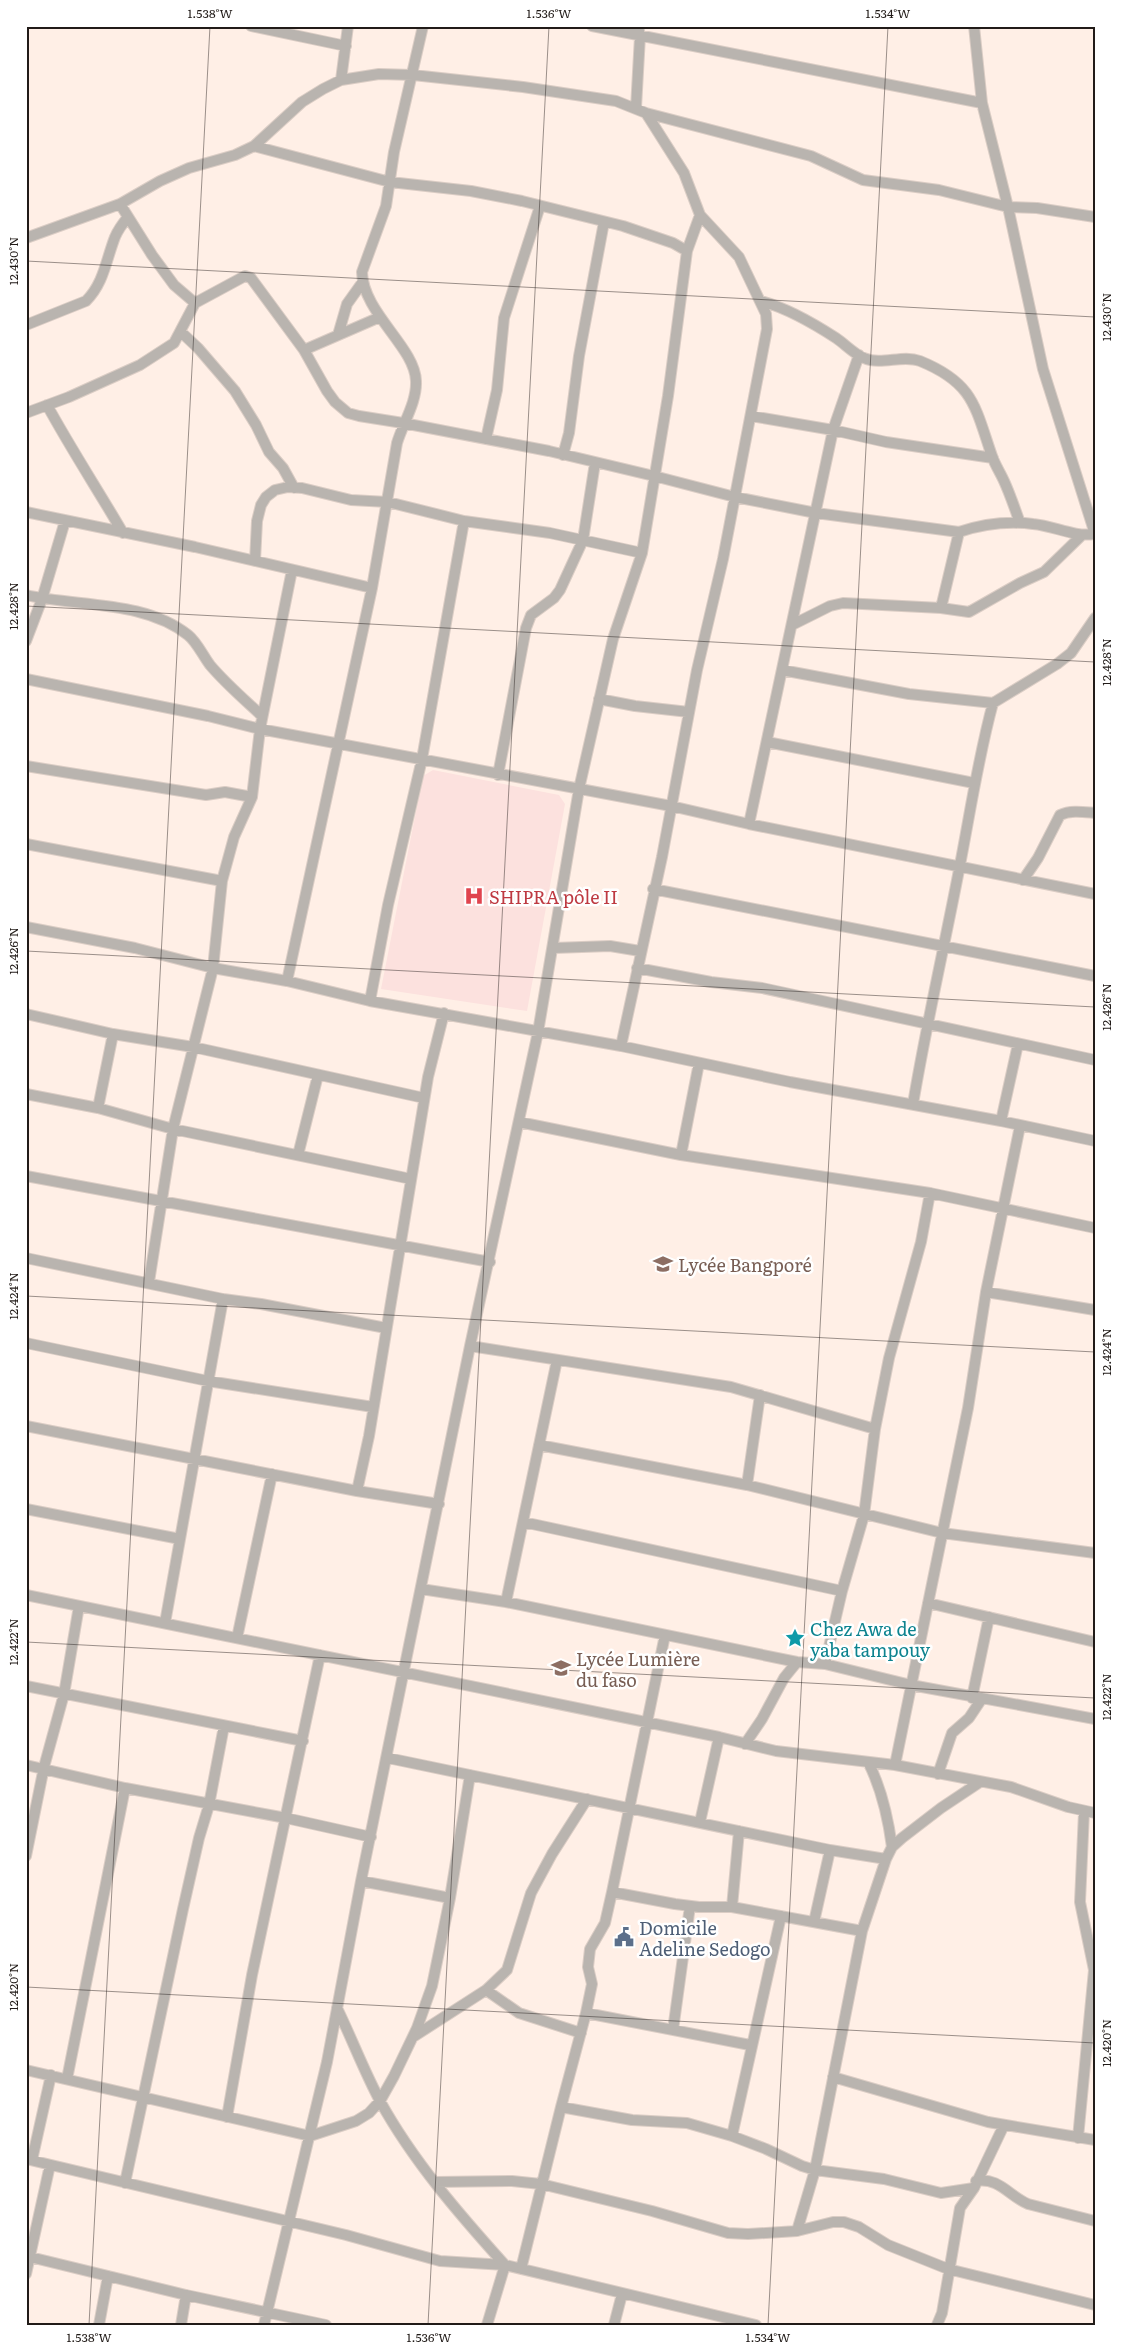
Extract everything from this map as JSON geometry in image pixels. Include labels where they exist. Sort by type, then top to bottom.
[{"type":"street","points":[[251,26],[346,46]]},
{"type":"street","points":[[341,80],[348,26]]},
{"type":"street","points":[[287,981],[372,588],[397,443],[403,423],[414,400],[415,374],[408,357],[380,317],[362,282],[362,272],[386,206],[394,152],[423,26]]},
{"type":"street","points":[[592,26],[639,31],[982,103]]},
{"type":"street","points":[[26,412],[47,405],[140,365],[174,343],[195,303],[245,276],[252,278],[304,350],[327,391],[335,402],[348,413],[563,455],[654,476],[735,498],[816,513],[959,532],[981,526],[1020,523],[1034,524],[1081,536],[1095,534],[1043,369],[1008,207],[982,103],[974,26]]},
{"type":"street","points":[[636,108],[639,31]]},
{"type":"street","points":[[26,238],[120,204],[160,181],[189,168],[211,164],[254,146],[302,102],[341,80],[379,74],[413,75],[523,87],[616,101],[646,113],[811,156],[863,180],[939,190],[1008,207],[1037,208],[1095,217]]},
{"type":"street","points":[[621,1046],[671,806],[688,712],[735,498],[768,320],[761,301],[737,255],[700,215],[684,173],[646,113]]},
{"type":"street","points":[[254,146],[390,182],[471,191],[540,206],[604,222],[673,243],[687,251]]},
{"type":"street","points":[[120,204],[152,255],[174,285],[195,303]]},
{"type":"street","points":[[486,439],[497,390],[504,318],[540,206]]},
{"type":"street","points":[[264,2325],[310,2136],[346,1970],[361,1881],[388,1758],[470,1346],[490,1262],[538,1032],[554,948],[579,789],[613,639],[642,553],[668,396],[687,251],[700,215]]},
{"type":"street","points":[[26,325],[86,301],[91,296],[103,277],[116,234],[128,217]]},
{"type":"street","points":[[563,455],[569,433],[579,356],[604,222]]},
{"type":"street","points":[[338,335],[347,304],[362,282]]},
{"type":"street","points":[[761,301],[782,308],[836,338],[859,355],[881,362],[911,359],[919,361],[943,373],[962,387],[972,399],[980,417],[993,458],[1020,523]]},
{"type":"street","points":[[304,350],[380,317]]},
{"type":"street","points":[[181,332],[198,348],[236,391],[269,452],[283,468],[294,488]]},
{"type":"street","points":[[749,824],[833,430],[859,355]]},
{"type":"street","points":[[47,405],[71,450],[91,478],[123,533]]},
{"type":"street","points":[[751,416],[833,430],[886,442],[993,458]]},
{"type":"street","points":[[498,775],[526,628],[532,615],[554,598],[560,590],[583,540],[595,463]]},
{"type":"street","points":[[255,561],[257,521],[261,505],[266,497],[275,490],[294,488],[351,500],[388,502],[464,521],[550,533],[642,553]]},
{"type":"street","points":[[26,512],[372,588]]},
{"type":"street","points":[[26,641],[42,599],[65,521]]},
{"type":"street","points":[[370,1001],[388,905],[422,759],[464,521]]},
{"type":"street","points":[[941,608],[959,532]]},
{"type":"street","points":[[792,625],[830,606],[843,603],[941,608],[964,612],[975,610],[1020,583],[1044,572],[1081,536]]},
{"type":"street","points":[[149,1282],[173,1129],[213,968],[222,881],[234,837],[252,797],[262,716],[292,570]]},
{"type":"street","points":[[26,595],[42,599],[121,609],[150,615],[166,622],[190,636],[210,665],[262,716]]},
{"type":"street","points":[[782,670],[909,694],[993,703],[1045,672],[1071,653],[1095,618]]},
{"type":"street","points":[[26,680],[208,716],[260,729],[338,742],[498,775],[671,806],[749,824],[1095,894]]},
{"type":"street","points":[[599,699],[635,706],[688,712]]},
{"type":"street","points":[[913,1104],[926,1024],[960,867],[974,783],[993,703]]},
{"type":"street","points":[[767,742],[974,783]]},
{"type":"street","points":[[26,766],[206,795],[225,792],[252,797]]},
{"type":"street","points":[[1023,880],[1038,858],[1060,815],[1066,812],[1079,811],[1095,813]]},
{"type":"street","points":[[26,844],[222,881]]},
{"type":"street","points":[[654,889],[1095,976]]},
{"type":"street","points":[[26,927],[135,948],[213,968],[287,981],[370,1001],[621,1046],[790,1082],[1001,1121],[1095,1141]]},
{"type":"street","points":[[554,948],[610,946],[640,951]]},
{"type":"street","points":[[637,968],[711,982],[762,988],[1095,1060]]},
{"type":"street","points":[[357,1491],[374,1406],[424,1098],[444,1013]]},
{"type":"street","points":[[26,1014],[113,1034],[193,1047],[424,1098]]},
{"type":"street","points":[[98,1108],[113,1034]]},
{"type":"street","points":[[1001,1121],[1018,1044]]},
{"type":"street","points":[[681,1155],[699,1062]]},
{"type":"street","points":[[298,1155],[318,1075]]},
{"type":"street","points":[[26,1094],[98,1108],[173,1129],[411,1179]]},
{"type":"street","points":[[519,1122],[681,1155],[930,1193],[1095,1228]]},
{"type":"street","points":[[895,1765],[968,1408],[986,1292],[1020,1126]]},
{"type":"street","points":[[26,1176],[490,1262]]},
{"type":"street","points":[[825,1664],[842,1591],[864,1515],[875,1429],[889,1358],[921,1242],[930,1193]]},
{"type":"street","points":[[26,1258],[149,1282],[223,1299],[261,1304],[386,1328]]},
{"type":"street","points":[[986,1292],[1095,1310]]},
{"type":"street","points":[[165,1623],[223,1299]]},
{"type":"street","points":[[26,1343],[208,1381],[374,1406]]},
{"type":"street","points":[[470,1346],[731,1387],[875,1429]]},
{"type":"street","points":[[506,1602],[557,1360]]},
{"type":"street","points":[[747,1485],[760,1395]]},
{"type":"street","points":[[26,1426],[357,1491],[439,1504]]},
{"type":"street","points":[[539,1445],[747,1485],[942,1533],[1095,1553]]},
{"type":"street","points":[[237,1638],[272,1474]]},
{"type":"street","points":[[26,1509],[180,1539]]},
{"type":"street","points":[[523,1522],[842,1591]]},
{"type":"street","points":[[421,1589],[506,1602],[797,1662],[825,1664],[911,1686],[1095,1720]]},
{"type":"street","points":[[26,1595],[719,1737],[776,1751],[895,1765],[1011,1787],[1090,1813],[1080,1902],[1094,1970],[1078,2138]]},
{"type":"street","points":[[928,1603],[1095,1642]]},
{"type":"street","points":[[26,1856],[44,1767],[64,1694],[77,1628],[79,1606]]},
{"type":"street","points":[[938,1774],[952,1733],[969,1718],[977,1699],[988,1617]]},
{"type":"street","points":[[521,2269],[560,2106],[586,2013],[592,1984],[588,1968],[590,1949],[605,1923],[665,1635]]},
{"type":"street","points":[[227,2117],[252,1975],[320,1655]]},
{"type":"street","points":[[745,1744],[762,1719],[784,1678],[797,1662]]},
{"type":"street","points":[[26,1686],[303,1741]]},
{"type":"street","points":[[126,2183],[197,1847],[209,1805],[224,1726]]},
{"type":"street","points":[[700,1822],[719,1737]]},
{"type":"street","points":[[388,1758],[830,1850],[886,1859]]},
{"type":"street","points":[[868,1762],[876,1779],[888,1818],[892,1847]]},
{"type":"street","points":[[26,1764],[125,1788],[286,1818],[371,1837]]},
{"type":"street","points":[[26,2070],[310,2136],[356,2122],[369,2113],[380,2101],[412,2038],[432,1986],[450,1898],[470,1775]]},
{"type":"street","points":[[797,2231],[815,2170],[862,1931],[886,1859],[892,1847],[941,1808],[980,1782]]},
{"type":"street","points":[[67,2079],[125,1788]]},
{"type":"street","points":[[412,2038],[486,1990],[507,1970],[531,1892],[587,1799]]},
{"type":"street","points":[[732,1907],[739,1831]]},
{"type":"street","points":[[814,1922],[830,1850]]},
{"type":"street","points":[[361,1881],[450,1898]]},
{"type":"street","points":[[612,1892],[690,1906],[732,1907],[862,1931]]},
{"type":"street","points":[[673,2030],[690,1906]]},
{"type":"street","points":[[732,2136],[750,2045],[781,1916]]},
{"type":"street","points":[[486,1990],[519,2013],[581,2032]]},
{"type":"street","points":[[337,2007],[380,2101],[435,2182],[505,2265]]},
{"type":"street","points":[[586,2013],[750,2045]]},
{"type":"street","points":[[51,2075],[29,2160],[346,2234],[440,2261],[505,2265],[756,2325]]},
{"type":"street","points":[[833,2077],[988,2122],[1095,2140]]},
{"type":"street","points":[[560,2106],[632,2120],[687,2123],[732,2136],[815,2170],[884,2179],[940,2193],[993,2181],[1018,2200],[1028,2204],[1095,2221]]},
{"type":"street","points":[[937,2325],[942,2313],[948,2269],[960,2208],[975,2184],[1004,2125]]},
{"type":"street","points":[[26,2274],[28,2257],[50,2165]]},
{"type":"street","points":[[435,2182],[541,2184],[652,2211],[728,2233],[748,2234],[797,2231],[833,2222],[844,2222],[859,2227],[888,2245],[948,2269],[1095,2304]]},
{"type":"street","points":[[28,2257],[186,2295],[326,2325]]},
{"type":"street","points":[[487,2325],[505,2265]]},
{"type":"street","points":[[99,2325],[108,2276]]},
{"type":"street","points":[[614,2325],[622,2294]]},
{"type":"street","points":[[181,2325],[186,2295]]},
{"type":"shaded area","name":"SHIPRA pôle II","points":[[433,770],[559,795],[565,804],[527,1011],[381,989],[423,776]]},
{"type":"place","name":"SHIPRA pôle II","points":[[474,896]]},
{"type":"place","name":"Lycée Bangporé","points":[[663,1264]]},
{"type":"place","name":"Chez Awa de yaba tampouy","points":[[795,1638]]},
{"type":"place","name":"Lycée Lumière du faso","points":[[561,1668]]},
{"type":"place","name":"Domicile Adeline Sedogo","points":[[624,1937]]}]
